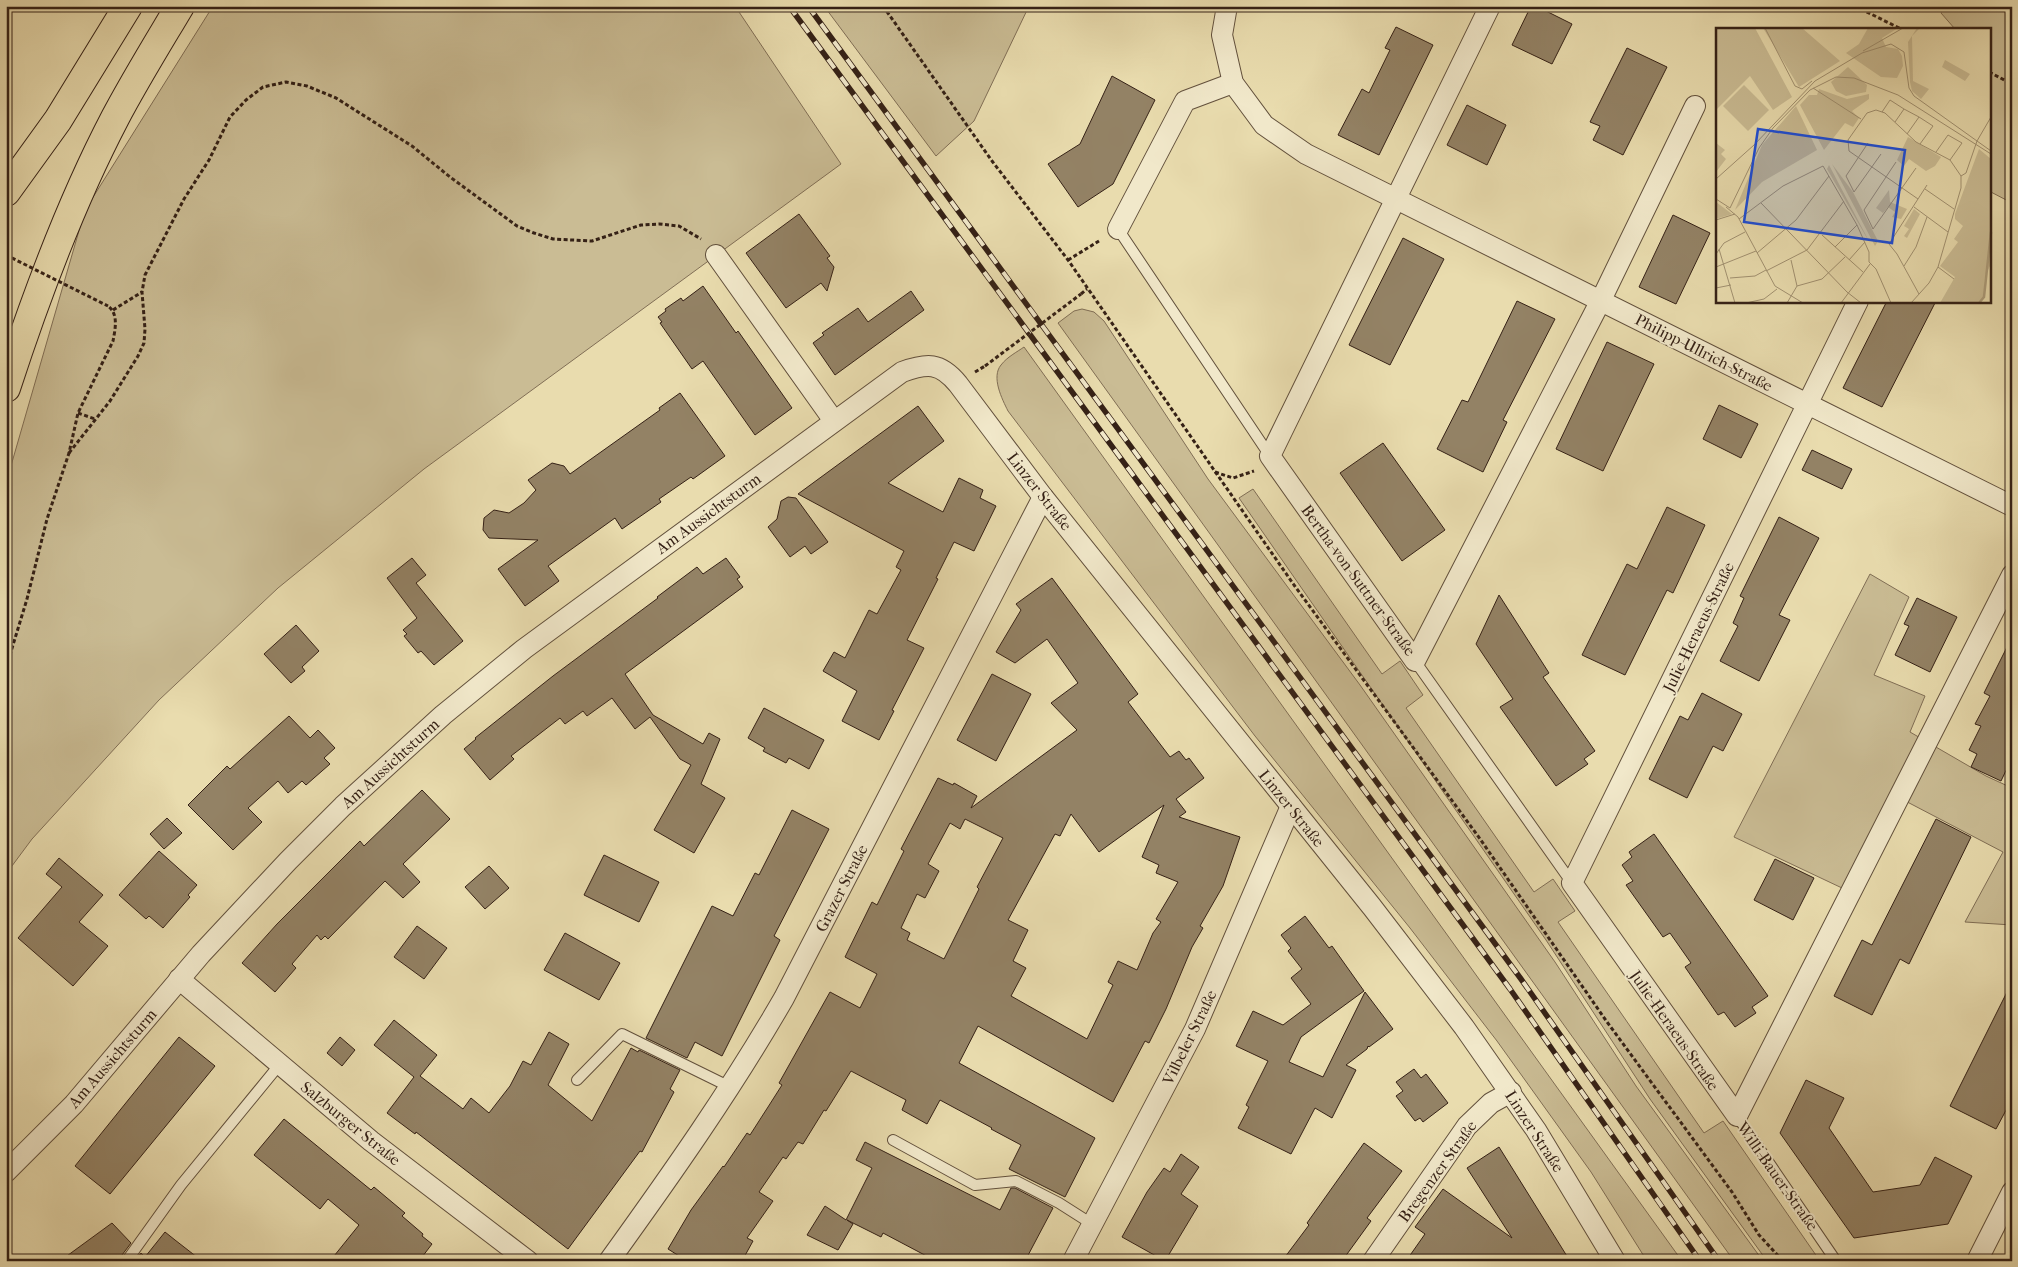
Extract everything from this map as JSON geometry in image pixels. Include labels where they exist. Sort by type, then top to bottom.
[{"type":"main road","points":[[6,192],[58,120],[128,6]]},
{"type":"main road","points":[[6,388],[53,254],[79,193],[116,117],[180,6]]},
{"type":"street","name":"Philipp-Ullrich-Straße","points":[[1226,6],[1222,35],[1233,83],[1264,125],[1306,154],[2012,506]]},
{"type":"street","points":[[1270,456],[1490,6]]},
{"type":"street","points":[[1118,229],[1185,101],[1233,83]]},
{"type":"street","points":[[1600,300],[1695,106]]},
{"type":"street","points":[[716,255],[834,421]]},
{"type":"street","name":"Bertha-von-Suttner-Straße","points":[[1270,456],[1415,661],[1600,300]]},
{"type":"street","points":[[1808,404],[1858,302]]},
{"type":"street","name":"Am Aussichtsturm","points":[[6,1172],[74,1104],[179,979],[288,861],[343,806],[443,715],[524,649],[902,372],[917,366],[930,365],[946,372]]},
{"type":"street","name":"Linzer Straße","points":[[946,372],[958,384],[1043,497],[1423,973],[1536,1130],[1615,1261]]},
{"type":"street","name":"Julie-Heraeus-Straße","points":[[1737,1116],[1572,883],[1808,404]]},
{"type":"street","name":"Grazer Straße","points":[[609,1261],[689,1150],[784,998],[1043,497]]},
{"type":"street","points":[[1737,1116],[2012,575]]},
{"type":"street","name":"Vilbeler Straße","points":[[1073,1261],[1195,1029],[1290,806]]},
{"type":"street","name":"Salzburger Straße","points":[[179,979],[371,1141],[528,1261]]},
{"type":"street","name":"Bregenzer Straße","points":[[1373,1261],[1467,1126],[1485,1109],[1510,1092]]},
{"type":"street","points":[[1977,1261],[2012,1192]]},
{"type":"lane","points":[[1118,229],[1270,456]]},
{"type":"lane","points":[[1415,661],[1572,883]]},
{"type":"lane","points":[[577,1080],[622,1034],[730,1087]]},
{"type":"lane","points":[[128,1259],[181,1185],[280,1064]]},
{"type":"lane","name":"Willi-Bauer-Straße","points":[[1737,1116],[1836,1261]]},
{"type":"lane","points":[[893,1140],[975,1185],[1016,1181],[1059,1203],[1092,1224]]},
{"type":"path","points":[[883,6],[992,160],[1068,260],[1294,585],[1478,836],[1607,1022],[1732,1192],[1759,1235],[1783,1261]]},
{"type":"path","points":[[1855,6],[1899,28]]},
{"type":"path","points":[[2002,6],[2012,11]]},
{"type":"path","points":[[1990,73],[2012,84]]},
{"type":"path","points":[[69,453],[124,381],[144,343],[145,329],[142,292],[145,275],[230,118],[246,100],[263,87],[286,82],[307,86],[336,98],[412,146],[450,177],[517,226],[534,233],[553,239],[592,240],[641,225],[679,226],[702,240],[716,255]]},
{"type":"path","points":[[1068,260],[1096,243]]},
{"type":"path","points":[[6,255],[108,306],[112,310],[115,322],[113,341],[78,413],[69,453],[47,519],[27,600],[6,668]]},
{"type":"path","points":[[985,366],[1087,289]]},
{"type":"path","points":[[112,310],[142,292]]},
{"type":"path","points":[[78,413],[95,419]]},
{"type":"path","points":[[1214,472],[1233,478],[1255,471],[1270,456]]},
{"type":"shaded area","points":[[213,6],[735,6],[841,164],[424,469],[278,588],[159,700],[32,839],[6,874],[6,483],[85,210]]},
{"type":"shaded area","points":[[824,6],[1029,6],[974,121],[936,156]]},
{"type":"shaded area","points":[[1944,6],[2012,6],[2012,203],[1990,192],[1990,28],[1954,28],[1941,13]]},
{"type":"shaded area","points":[[1082,309],[1094,312],[1104,321],[1208,479],[1360,685],[1555,962],[1636,1086],[1763,1261],[1734,1261],[1058,323],[1074,311]]},
{"type":"shaded area","points":[[1024,347],[1682,1261],[1647,1261],[1591,1172],[1497,1041],[1410,928],[1255,736],[1008,411],[997,382],[998,370],[1006,360]]},
{"type":"shaded area","points":[[1253,489],[1382,674],[1400,661],[1423,695],[1406,708],[1534,892],[1553,879],[1575,911],[1558,922],[1704,1133],[1723,1121],[1820,1261],[1767,1261],[1650,1099],[1546,940],[1239,498]]},
{"type":"shaded area","points":[[1870,574],[1909,597],[1874,675],[1925,696],[1910,732],[1986,776],[2012,788],[2012,925],[1965,922],[2003,852],[1892,794],[1842,888],[1734,837]]},
{"type":"building","points":[[1531,6],[1536,6],[1572,24],[1552,64],[1512,45]]},
{"type":"building","points":[[1396,27],[1433,45],[1379,155],[1338,135],[1362,89],[1369,93],[1390,50],[1385,48]]},
{"type":"building","points":[[1627,48],[1667,67],[1623,155],[1593,140],[1600,126],[1590,122]]},
{"type":"building","points":[[1112,76],[1155,100],[1113,184],[1078,207],[1048,164],[1080,144]]},
{"type":"building","points":[[1467,105],[1506,125],[1487,165],[1447,145]]},
{"type":"building","points":[[799,214],[830,256],[827,258],[834,267],[827,291],[821,283],[786,308],[746,253]]},
{"type":"building","points":[[1673,215],[1710,233],[1676,304],[1639,287]]},
{"type":"building","points":[[1403,238],[1444,259],[1390,365],[1349,345]]},
{"type":"building","points":[[703,286],[736,333],[738,331],[792,408],[755,435],[703,361],[692,369],[660,323],[662,322],[658,317],[666,311],[665,309],[681,298],[683,301]]},
{"type":"building","points":[[911,291],[924,310],[835,375],[813,343],[824,335],[822,333],[858,308],[868,322]]},
{"type":"building","points":[[1517,301],[1555,319],[1503,420],[1507,422],[1483,472],[1437,449],[1462,400],[1468,402]]},
{"type":"building","points":[[1886,302],[1935,302],[1882,407],[1843,388]]},
{"type":"building","points":[[1607,342],[1654,364],[1603,471],[1556,449]]},
{"type":"building","points":[[680,393],[725,456],[693,479],[691,477],[659,499],[661,502],[622,529],[615,518],[548,566],[559,581],[525,606],[498,569],[538,540],[489,538],[483,530],[484,518],[494,510],[509,513],[524,503],[536,490],[528,480],[552,463],[564,466],[570,474],[660,410],[659,408]]},
{"type":"building","points":[[1719,405],[1758,424],[1741,458],[1703,439]]},
{"type":"building","points":[[918,406],[944,441],[888,483],[943,512],[959,478],[983,490],[980,498],[996,506],[974,551],[954,542],[936,578],[938,579],[907,640],[924,648],[892,710],[894,711],[879,740],[842,721],[857,691],[823,671],[834,652],[845,658],[869,610],[877,614],[901,570],[896,567],[904,551],[798,494]]},
{"type":"building","points":[[1383,443],[1445,530],[1402,561],[1340,473]]},
{"type":"building","points":[[1812,450],[1852,469],[1842,489],[1802,470]]},
{"type":"building","points":[[788,497],[796,498],[828,542],[811,554],[805,546],[790,557],[768,527],[777,519],[781,501]]},
{"type":"building","points":[[1667,507],[1705,525],[1673,593],[1667,590],[1625,675],[1582,655],[1627,564],[1637,569]]},
{"type":"building","points":[[1779,517],[1819,538],[1779,615],[1790,620],[1759,681],[1720,661],[1738,626],[1733,623],[1744,598],[1740,596]]},
{"type":"building","points":[[412,558],[426,575],[416,583],[463,641],[434,665],[421,651],[418,653],[404,636],[407,634],[403,630],[417,618],[387,578]]},
{"type":"building","points":[[726,558],[740,577],[737,579],[743,587],[625,674],[653,715],[703,744],[709,733],[720,739],[701,784],[725,798],[694,853],[654,830],[691,765],[680,759],[650,717],[635,729],[612,698],[587,716],[583,711],[565,724],[560,718],[511,756],[514,759],[490,780],[464,749],[475,738],[553,676],[697,567],[703,574]]},
{"type":"building","points":[[1052,578],[1138,694],[1128,702],[1170,757],[1179,751],[1186,760],[1189,758],[1204,778],[1176,799],[1186,812],[1179,817],[1240,837],[1223,886],[1200,926],[1203,928],[1192,947],[1166,1009],[1149,1043],[1145,1041],[1113,1102],[978,1026],[959,1063],[1095,1138],[1065,1197],[1009,1169],[1021,1145],[940,1100],[927,1124],[902,1110],[906,1100],[851,1071],[803,1144],[798,1142],[786,1159],[783,1157],[759,1192],[773,1201],[747,1238],[753,1241],[742,1261],[687,1261],[668,1249],[691,1210],[747,1133],[750,1135],[782,1085],[779,1083],[830,992],[860,1008],[877,974],[845,957],[872,902],[877,905],[904,851],[901,849],[938,778],[953,785],[954,783],[977,796],[971,808],[1077,730],[1051,703],[1078,683],[1047,639],[1015,663],[996,652],[1021,610],[1016,604]],"holes":[[[1164,805],[1142,857],[1159,865],[1156,873],[1178,882],[1156,919],[1161,922],[1153,933],[1137,970],[1118,961],[1108,982],[1113,985],[1087,1039],[1011,996],[1026,968],[1013,961],[1028,930],[1008,920],[1055,834],[1060,836],[1071,814],[1099,852]],[[965,819],[1003,838],[977,887],[979,889],[944,959],[907,940],[910,933],[901,928],[917,894],[925,898],[939,871],[928,864],[950,823],[960,829]]]},
{"type":"building","points":[[1499,595],[1549,673],[1543,677],[1595,751],[1584,759],[1588,764],[1556,786],[1500,707],[1513,699],[1476,644]]},
{"type":"building","points":[[1917,598],[1957,617],[1930,672],[1895,655],[1909,626],[1904,624]]},
{"type":"building","points":[[296,625],[319,651],[302,667],[305,671],[291,683],[264,654]]},
{"type":"building","points":[[2012,637],[2012,758],[2001,781],[1971,767],[1977,754],[1969,750],[1981,726],[1975,724],[1990,696],[1984,693]]},
{"type":"building","points":[[992,674],[1031,694],[996,761],[957,740]]},
{"type":"building","points":[[1702,693],[1742,714],[1723,751],[1713,746],[1687,798],[1649,779],[1680,716],[1688,720]]},
{"type":"building","points":[[764,708],[824,740],[809,769],[789,758],[786,763],[763,751],[765,748],[748,738]]},
{"type":"building","points":[[289,716],[310,738],[318,730],[335,748],[324,758],[330,764],[306,785],[302,781],[288,793],[278,781],[248,808],[262,822],[233,850],[188,805],[227,766],[230,769]]},
{"type":"building","points":[[422,790],[450,819],[403,864],[420,882],[403,898],[385,881],[328,939],[325,936],[321,940],[317,935],[292,964],[296,968],[275,992],[242,963],[277,924],[360,841],[364,846]]},
{"type":"building","points":[[792,810],[829,829],[774,936],[780,940],[722,1056],[695,1042],[687,1058],[646,1038],[712,906],[733,916],[755,873],[759,875]]},
{"type":"building","points":[[167,818],[182,833],[164,849],[150,834]]},
{"type":"building","points":[[1936,819],[1971,837],[1909,964],[1900,959],[1872,1015],[1834,996],[1862,940],[1872,945]]},
{"type":"building","points":[[1654,834],[1768,996],[1752,1007],[1756,1013],[1735,1027],[1724,1012],[1718,1015],[1685,967],[1691,963],[1670,933],[1663,937],[1626,885],[1633,881],[1622,865],[1632,857],[1629,852]]},
{"type":"building","points":[[159,851],[197,885],[188,895],[190,897],[163,928],[149,916],[146,919],[119,895]]},
{"type":"building","points":[[604,855],[659,882],[639,922],[584,895]]},
{"type":"building","points":[[59,858],[103,895],[79,922],[108,946],[73,986],[18,938],[62,887],[46,874]]},
{"type":"building","points":[[1775,859],[1814,878],[1793,920],[1754,900]]},
{"type":"building","points":[[489,866],[509,888],[485,909],[465,887]]},
{"type":"building","points":[[1305,916],[1329,948],[1332,946],[1364,991],[1301,1037],[1289,1062],[1323,1077],[1365,992],[1393,1029],[1368,1046],[1367,1049],[1346,1065],[1356,1070],[1332,1118],[1315,1108],[1291,1154],[1238,1128],[1249,1107],[1246,1105],[1268,1061],[1236,1046],[1253,1011],[1283,1025],[1311,1004],[1291,978],[1302,969],[1288,951],[1291,948],[1281,935]]},
{"type":"building","points":[[417,926],[447,948],[424,979],[394,957]]},
{"type":"building","points":[[565,933],[620,963],[599,1000],[544,970]]},
{"type":"building","points":[[2012,982],[2012,1099],[1996,1129],[1950,1106]]},
{"type":"building","points":[[394,1020],[437,1055],[420,1076],[463,1109],[471,1098],[489,1113],[510,1086],[523,1061],[531,1065],[549,1032],[569,1044],[548,1085],[592,1121],[631,1048],[680,1070],[670,1089],[674,1092],[642,1152],[640,1151],[568,1249],[416,1132],[415,1134],[387,1113],[414,1077],[374,1045]]},
{"type":"building","points":[[179,1037],[215,1066],[110,1194],[75,1166]]},
{"type":"building","points":[[340,1037],[355,1050],[342,1066],[327,1053]]},
{"type":"building","points":[[1414,1069],[1421,1078],[1426,1074],[1448,1103],[1423,1122],[1420,1118],[1415,1121],[1396,1096],[1403,1091],[1396,1082]]},
{"type":"building","points":[[1806,1080],[1844,1098],[1829,1128],[1873,1192],[1920,1185],[1935,1157],[1972,1176],[1948,1224],[1854,1238],[1780,1133]]},
{"type":"building","points":[[284,1119],[371,1190],[374,1187],[405,1213],[402,1216],[432,1244],[419,1261],[330,1261],[359,1225],[328,1199],[320,1209],[254,1155]]},
{"type":"building","points":[[865,1142],[1000,1210],[1011,1188],[1015,1188],[1053,1208],[1025,1261],[936,1261],[883,1233],[881,1237],[847,1220],[853,1224],[838,1250],[807,1235],[825,1206],[846,1220],[872,1168],[856,1160]]},
{"type":"building","points":[[1364,1143],[1402,1171],[1367,1218],[1371,1221],[1342,1261],[1282,1261],[1309,1225],[1307,1223]]},
{"type":"building","points":[[1499,1147],[1570,1261],[1406,1261],[1425,1234],[1415,1227],[1443,1189],[1512,1238],[1467,1168]]},
{"type":"building","points":[[1181,1154],[1199,1167],[1181,1194],[1198,1206],[1165,1261],[1122,1237],[1147,1192],[1164,1168],[1170,1172]]},
{"type":"building","points":[[112,1223],[131,1243],[122,1255],[121,1261],[60,1261]]},
{"type":"building","points":[[165,1232],[202,1261],[135,1261],[141,1253],[145,1257]]},
{"type":"railway","points":[[789,6],[1510,989],[1700,1261]]},
{"type":"railway","points":[[808,6],[1521,979],[1719,1261]]}]
